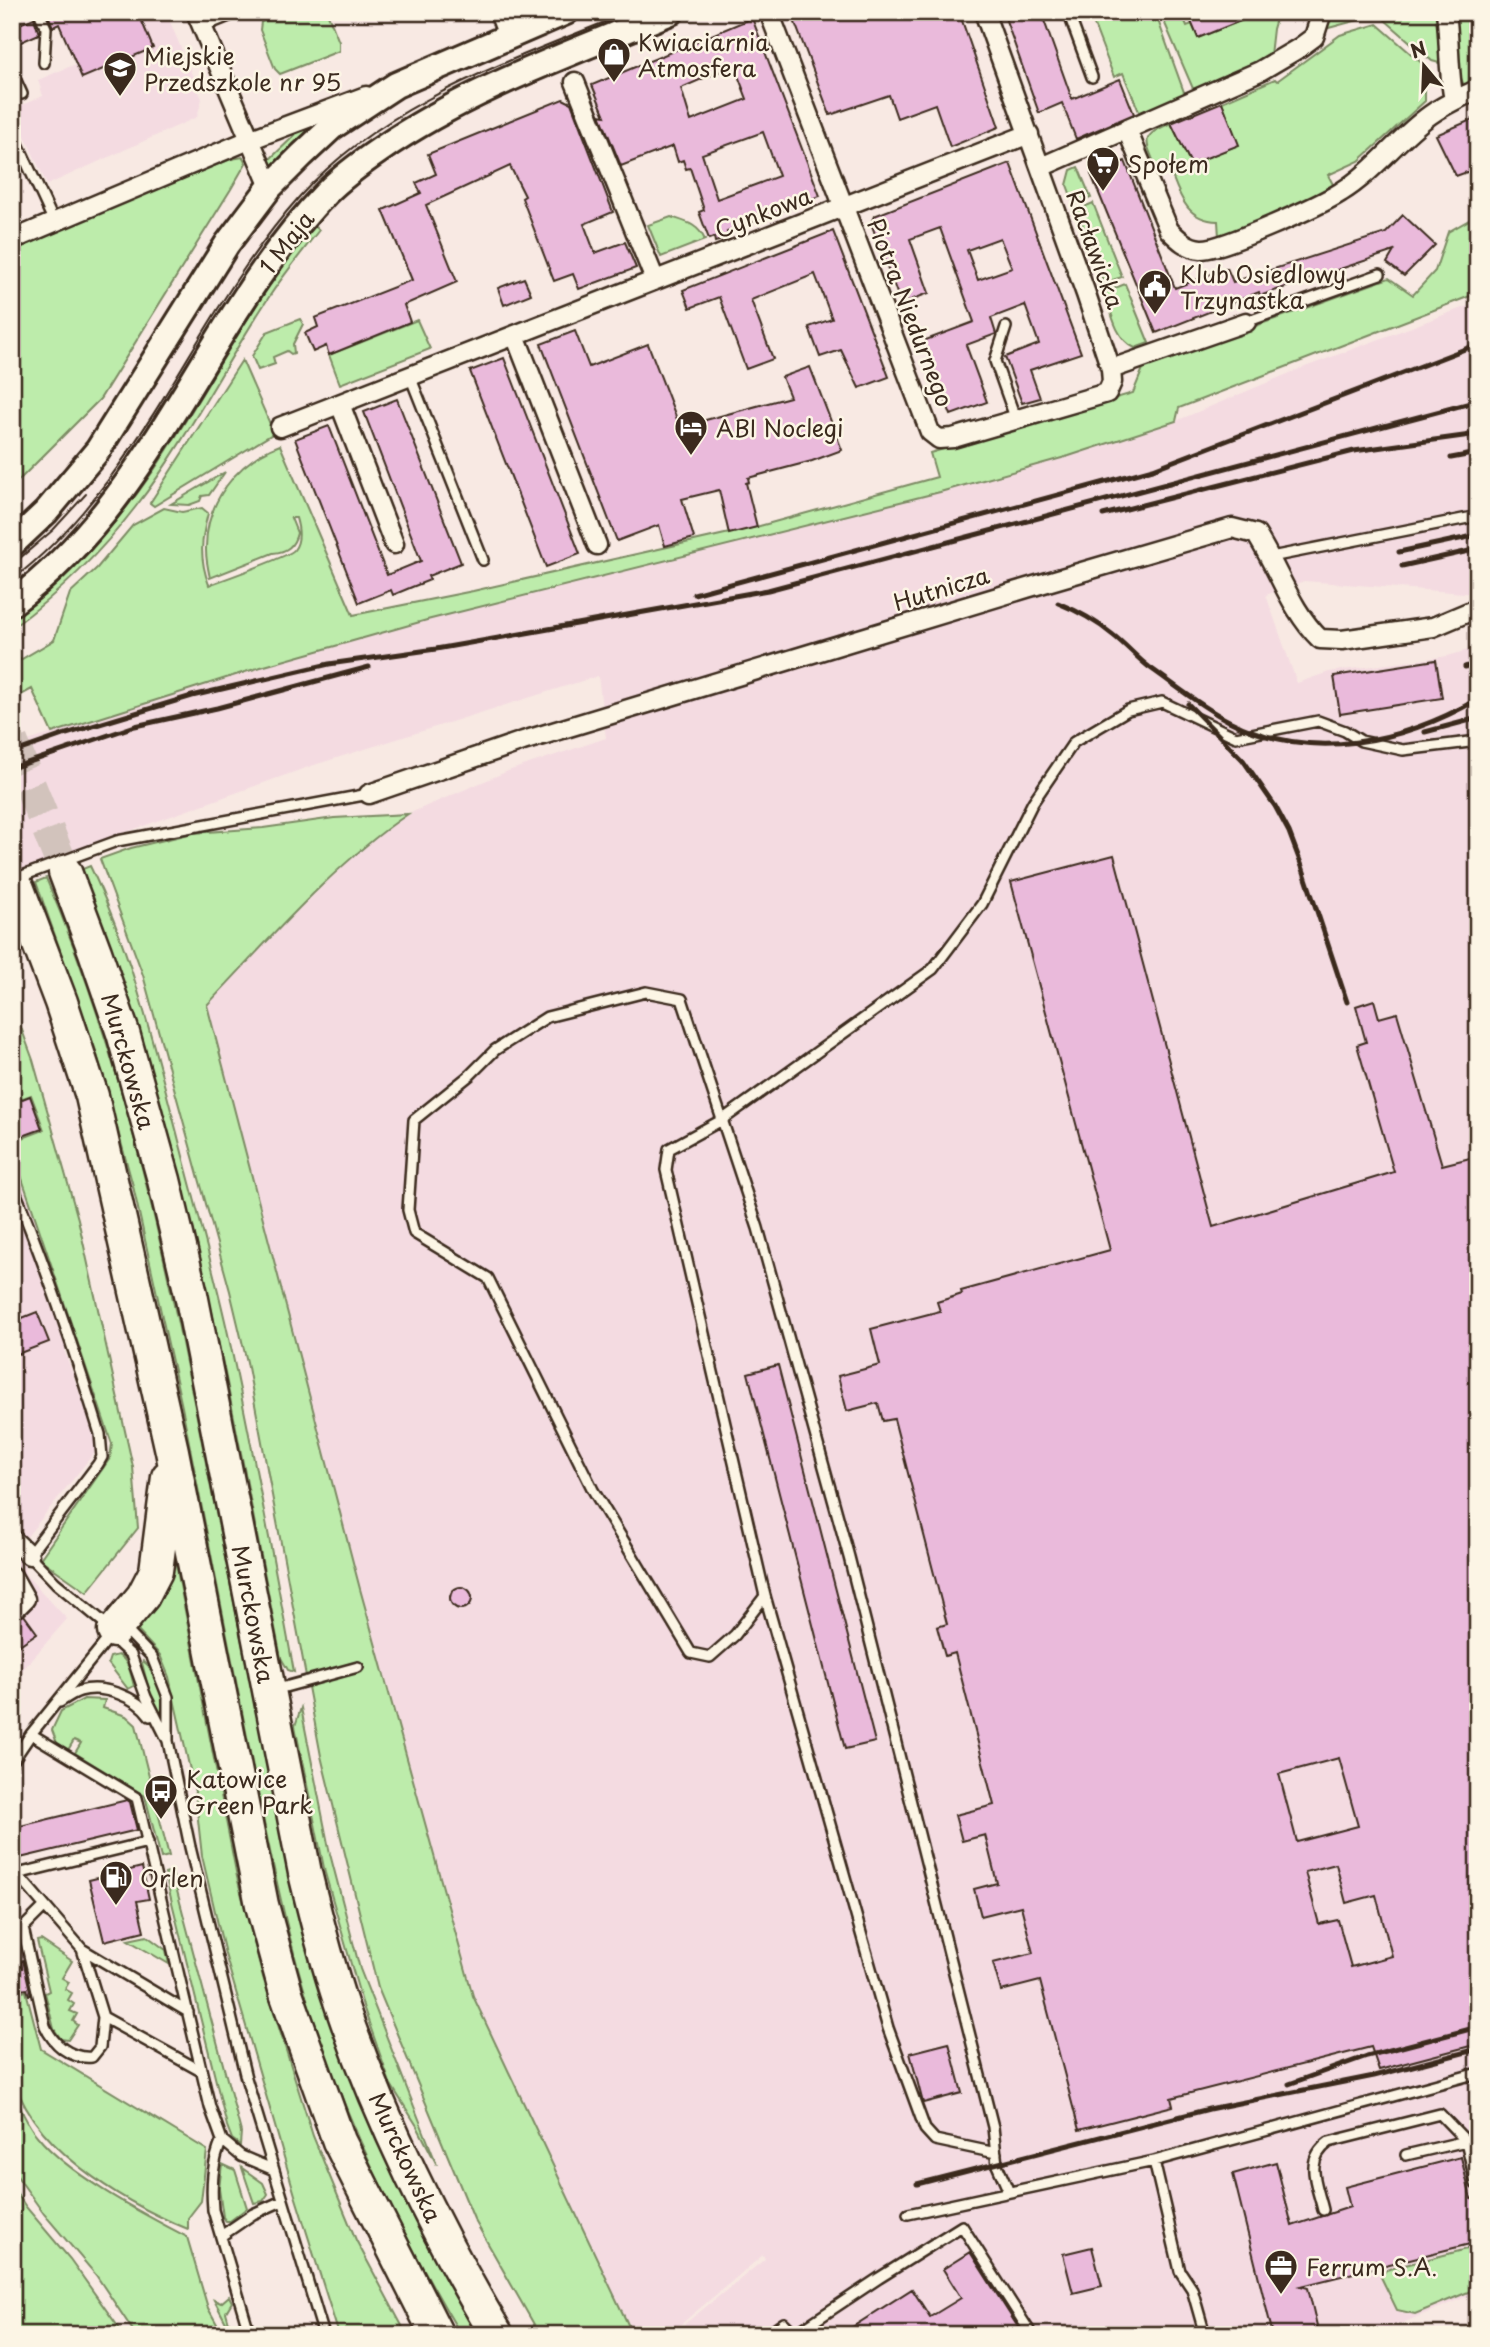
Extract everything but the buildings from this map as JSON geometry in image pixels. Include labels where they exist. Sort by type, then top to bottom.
[{"type":"highway","name":"Murckowska","points":[[65,872],[123,1034],[164,1180],[191,1294],[305,1874],[323,1944],[343,2009],[384,2112],[428,2209],[497,2335]]},
{"type":"highway","name":"Murckowska","points":[[15,884],[61,1002],[92,1096],[172,1451],[262,1905],[286,1993],[339,2141],[437,2335]]},
{"type":"highway","points":[[114,1631],[143,1596],[156,1570],[172,1451]]},
{"type":"street","points":[[499,12],[508,36]]},
{"type":"street","name":"1 Maja","points":[[12,240],[249,140],[396,85],[566,12]]},
{"type":"street","name":"1 Maja","points":[[12,603],[47,575],[75,547],[120,494],[180,404],[263,270],[296,226],[328,191],[391,142],[452,106],[671,12]]},
{"type":"street","name":"Piotra Niedurnego","points":[[769,12],[930,432],[939,439],[953,438],[1107,393],[1112,382],[1111,369]]},
{"type":"street","name":"Racławicka","points":[[984,12],[1111,369]]},
{"type":"street","points":[[1041,167],[1261,71],[1314,37],[1322,12]]},
{"type":"street","points":[[1446,12],[1451,60],[1450,80],[1454,100]]},
{"type":"street","points":[[199,20],[270,187]]},
{"type":"street","points":[[575,82],[655,281]]},
{"type":"street","name":"1 Maja","points":[[12,544],[46,512],[98,450],[198,289],[270,187],[332,127],[396,85]]},
{"type":"street","points":[[1127,130],[1169,230],[1182,243],[1201,249],[1219,245],[1339,193],[1372,170],[1429,116],[1478,89]]},
{"type":"street","name":"Cynkowa","points":[[280,427],[1029,134]]},
{"type":"street","points":[[1111,369],[1246,322]]},
{"type":"street","points":[[515,335],[597,545]]},
{"type":"street","points":[[340,404],[394,544]]},
{"type":"street","name":"Hutnicza","points":[[369,794],[523,741],[1232,528],[1256,534],[1271,557],[1305,625],[1320,639],[1342,640],[1433,627],[1478,608]]},
{"type":"street","points":[[12,1539],[29,1555]]},
{"type":"street","points":[[12,1576],[25,1599],[18,1606]]},
{"type":"lane","points":[[38,12],[46,28],[44,63]]},
{"type":"lane","points":[[199,20],[239,12]]},
{"type":"lane","points":[[1068,12],[1093,77]]},
{"type":"lane","points":[[12,72],[22,94]]},
{"type":"lane","points":[[12,131],[54,222]]},
{"type":"lane","points":[[1246,322],[1380,274]]},
{"type":"lane","points":[[1006,327],[995,361],[1016,420]]},
{"type":"lane","points":[[410,376],[483,560]]},
{"type":"lane","points":[[1271,557],[1478,516]]},
{"type":"lane","points":[[996,2153],[935,2140],[925,2129],[888,2028],[765,1596],[666,1170],[669,1150],[722,1120],[933,969],[982,904],[1033,802],[1074,743],[1128,710],[1162,702],[1236,737],[1318,721],[1345,731],[1361,741],[1403,750],[1478,741]]},
{"type":"lane","points":[[15,884],[117,841],[369,794]]},
{"type":"lane","points":[[765,1596],[735,1635],[709,1657],[691,1653],[593,1490],[488,1278],[414,1233],[408,1210],[414,1120],[470,1075],[495,1050],[547,1017],[646,992],[682,999],[758,1228],[849,1557],[993,2127],[997,2165],[1009,2192]]},
{"type":"lane","points":[[12,1184],[38,1246],[67,1328],[100,1434],[102,1451],[98,1464],[29,1555],[56,1583],[114,1631],[120,1645],[131,1655],[146,1697],[167,1741]]},
{"type":"lane","points":[[12,1762],[31,1734],[114,1631]]},
{"type":"lane","points":[[114,1631],[130,1634],[152,1657],[168,1697],[167,1741],[246,2078],[324,2335]]},
{"type":"lane","points":[[270,1692],[358,1667]]},
{"type":"lane","points":[[54,1706],[78,1691],[91,1689],[116,1693],[146,1710],[167,1741]]},
{"type":"lane","points":[[31,1734],[137,1798],[201,2071],[222,2140],[241,2156],[272,2169]]},
{"type":"lane","points":[[17,1874],[148,1842]]},
{"type":"lane","points":[[12,1854],[17,1874],[82,1949],[188,2012]]},
{"type":"lane","points":[[44,1907],[23,1928],[46,2026],[51,2040],[81,2058],[92,2057],[100,2047],[103,2017],[82,1949]]},
{"type":"lane","points":[[103,2017],[201,2071]]},
{"type":"lane","points":[[908,2214],[1154,2161],[1478,2073]]},
{"type":"lane","points":[[1323,2210],[1312,2166],[1317,2151],[1328,2142],[1440,2114],[1466,2141],[1476,2184],[1478,2183]]},
{"type":"lane","points":[[222,2140],[215,2157],[212,2189],[214,2210],[250,2335]]},
{"type":"lane","points":[[1406,2155],[1466,2141]]},
{"type":"lane","points":[[1154,2161],[1180,2271],[1192,2289],[1205,2335]]},
{"type":"lane","points":[[221,2236],[253,2214],[282,2202]]},
{"type":"lane","points":[[767,2335],[784,2323],[795,2334],[962,2226],[1032,2335]]},
{"type":"shaded area","name":"Miejskie Przedszkole nr 95","points":[[54,12],[166,12],[202,99],[197,117],[47,185],[13,109],[43,96],[38,80],[76,64]]},
{"type":"shaded area","points":[[1478,302],[1478,594],[1304,581],[1266,595],[1297,683],[1329,672],[1448,656],[1478,647],[1478,2292],[1373,2335],[671,2335],[765,2259],[763,2255],[674,2330],[661,2335],[633,2335],[473,1996],[360,1589],[207,1005],[286,922],[376,835],[408,814],[508,771],[606,738],[598,676],[311,766],[12,873],[12,746],[261,667],[427,620],[940,492],[1069,456],[1176,421],[1297,370]]},
{"type":"shaded area","points":[[12,1037],[46,1127],[96,1336],[64,1350],[95,1435],[94,1453],[22,1543],[25,1574],[67,1619],[12,1682]]},
{"type":"green space","points":[[286,12],[327,12],[339,42],[339,51],[280,74],[275,69],[260,30],[261,22]]},
{"type":"green space","points":[[1089,12],[1155,12],[1185,95],[1140,114],[1123,73],[1114,77]]},
{"type":"green space","points":[[1160,12],[1181,12],[1187,26],[1192,24],[1198,38],[1246,19],[1244,12],[1278,12],[1270,55],[1194,91]]},
{"type":"green space","points":[[1330,12],[1364,12],[1369,17],[1325,29]]},
{"type":"green space","points":[[1412,12],[1440,12],[1445,62],[1432,61],[1385,20]]},
{"type":"green space","points":[[1453,12],[1478,12],[1478,82],[1465,86],[1459,72]]},
{"type":"green space","points":[[1377,24],[1425,66],[1425,101],[1359,161],[1328,175],[1335,188],[1305,204],[1219,237],[1218,221],[1197,215],[1184,202],[1167,163],[1156,167],[1149,150],[1150,135],[1171,123],[1191,164],[1238,145],[1222,102],[1275,79],[1277,81],[1340,35]]},
{"type":"green space","points":[[328,116],[272,165],[269,160],[295,135],[292,129]]},
{"type":"green space","points":[[243,157],[246,163],[231,189],[100,399],[12,487],[12,248],[231,159]]},
{"type":"green space","points":[[1078,167],[1091,198],[1074,204],[1067,185],[1071,170]]},
{"type":"green space","points":[[1093,203],[1122,277],[1104,283],[1077,210]]},
{"type":"green space","points":[[1478,215],[1478,293],[1179,408],[1176,421],[1069,456],[940,492],[427,620],[261,667],[52,733],[32,689],[12,700],[12,645],[20,660],[54,640],[70,593],[97,568],[133,525],[164,508],[182,512],[202,508],[208,513],[202,549],[209,585],[294,550],[298,543],[299,530],[296,518],[291,518],[297,533],[289,548],[210,578],[206,553],[207,533],[217,501],[237,473],[264,452],[280,445],[353,615],[473,591],[756,527],[937,477],[930,453],[1133,393],[1144,366],[1389,278],[1413,295],[1435,271],[1448,232]]},
{"type":"green space","points":[[671,217],[695,227],[705,240],[661,257],[648,225]]},
{"type":"green space","points":[[315,226],[319,230],[254,320],[156,480],[109,539],[79,571],[12,628],[12,619],[52,586],[89,550],[139,491],[271,284]]},
{"type":"green space","points":[[1125,284],[1149,343],[1135,348],[1128,344],[1118,331],[1105,292]]},
{"type":"green space","points":[[300,319],[303,324],[293,344],[294,353],[287,351],[273,357],[275,364],[258,370],[252,356],[267,332]]},
{"type":"green space","points":[[417,320],[430,349],[340,384],[329,355]]},
{"type":"green space","points":[[242,360],[274,433],[154,506],[150,503]]},
{"type":"green space","points":[[225,472],[209,495],[202,496],[200,501],[189,505],[171,504]]},
{"type":"green space","points":[[408,814],[328,879],[207,1005],[360,1589],[473,1996],[633,2335],[540,2335],[474,2219],[378,1988],[321,1756],[247,1362],[230,1291],[143,975],[100,859],[131,848],[193,833],[263,828],[334,818]]},
{"type":"green space","points":[[90,866],[118,931],[140,997],[210,1258],[246,1418],[294,1672],[288,1670],[281,1658],[222,1358],[176,1159],[117,965],[80,870]]},
{"type":"green space","points":[[46,878],[100,1021],[142,1168],[177,1318],[282,1841],[320,1991],[352,2080],[389,2168],[453,2294],[477,2335],[461,2335],[403,2231],[352,2122],[305,1993],[270,1851],[182,1407],[133,1186],[96,1051],[36,882]]},
{"type":"green space","points":[[12,1003],[33,1060],[78,1219],[133,1467],[138,1528],[87,1592],[40,1559],[110,1458],[112,1444],[12,1149],[12,1142],[44,1130],[31,1095],[12,1102]]},
{"type":"green space","points":[[174,1554],[237,1877],[263,1977],[313,2136],[356,2240],[407,2335],[339,2335],[295,2195],[225,1954],[202,1856],[195,1792],[169,1677],[160,1655],[136,1629]]},
{"type":"green space","points":[[118,1655],[125,1660],[131,1673],[134,1686],[128,1689],[108,1663],[110,1657]]},
{"type":"green space","points":[[143,1661],[156,1679],[164,1718],[152,1702]]},
{"type":"green space","points":[[84,1699],[105,1700],[103,1708],[126,1716],[136,1725],[169,1856],[161,1858],[145,1796],[75,1753],[81,1743],[74,1740],[68,1750],[57,1743],[52,1730],[61,1711]]},
{"type":"green space","points":[[301,1708],[330,1854],[360,1969],[437,2165],[390,2083],[363,2006],[325,1873],[295,1726]]},
{"type":"green space","points":[[172,1872],[241,2132],[240,2145],[232,2139],[227,2126],[165,1874]]},
{"type":"green space","points":[[147,1936],[166,1950],[169,1964],[128,1940]]},
{"type":"green space","points":[[41,1940],[72,1961],[62,1978],[69,1982],[65,1989],[72,1993],[68,2000],[74,2004],[70,2011],[77,2014],[73,2021],[78,2025],[68,2040],[61,2039],[54,2029],[45,1993],[49,1991],[37,1941]]},
{"type":"green space","points":[[12,1968],[18,1993],[26,1991],[41,2049],[207,2150],[201,2201],[188,2218],[188,2229],[135,2204],[108,2187],[81,2168],[36,2123],[21,2097],[12,2070]]},
{"type":"green space","points":[[12,2088],[30,2126],[68,2166],[108,2193],[187,2237],[208,2308],[223,2335],[136,2335],[96,2275],[44,2214],[12,2169]]},
{"type":"green space","points":[[222,2164],[235,2170],[247,2208],[230,2221],[223,2217],[219,2189]]},
{"type":"green space","points":[[242,2168],[263,2183],[268,2194],[263,2201],[254,2203]]},
{"type":"green space","points":[[12,2186],[26,2207],[70,2259],[124,2335],[12,2335]]},
{"type":"green space","points":[[1471,2248],[1478,2251],[1478,2288],[1415,2314],[1397,2310],[1381,2277],[1386,2270]]},
{"type":"green space","points":[[229,2296],[232,2302],[226,2312],[232,2334],[214,2300],[221,2303]]},
{"type":"tunnel","points":[[12,741],[65,872]]},
{"type":"tram line","points":[[12,580],[58,539],[98,494],[133,446],[262,243],[300,196],[334,162],[412,108],[454,86],[629,12]]},
{"type":"tram line","points":[[12,565],[53,530],[86,494]]},
{"type":"railway","points":[[694,594],[1153,469],[1478,344]]},
{"type":"railway","points":[[12,753],[192,696],[329,664],[436,649],[768,590],[1478,401]]},
{"type":"railway","points":[[1103,515],[1354,451],[1478,434]]},
{"type":"railway","points":[[1451,458],[1478,453]]},
{"type":"railway","points":[[1399,552],[1478,535]]},
{"type":"railway","points":[[1402,566],[1478,549]]},
{"type":"railway","points":[[1058,603],[1100,625],[1149,667],[1218,715],[1260,734],[1323,744],[1355,742],[1418,727],[1478,699]]},
{"type":"railway","points":[[1465,667],[1478,663]]},
{"type":"railway","points":[[12,768],[135,726],[217,708],[369,667]]},
{"type":"railway","points":[[1188,704],[1243,760],[1275,806],[1289,832],[1347,1002]]},
{"type":"railway","points":[[1425,732],[1478,718]]},
{"type":"railway","points":[[1289,2084],[1367,2056],[1478,2027]]},
{"type":"railway","points":[[917,2184],[1209,2109],[1374,2076],[1478,2049]]},
{"type":"place","name":"Kwiaciarnia Atmosfera","points":[[614,84]]},
{"type":"place","name":"Miejskie Przedszkole nr 95","points":[[120,98]]},
{"type":"place","name":"Społem","points":[[1103,193]]},
{"type":"place","name":"Klub Osiedlowy Trzynastka","points":[[1155,316]]},
{"type":"place","name":"ABI Noclegi","points":[[691,457]]},
{"type":"place","name":"Katowice Green Park","points":[[161,1821]]},
{"type":"place","name":"Orlen","points":[[116,1907]]},
{"type":"place","name":"Ferrum S.A.","points":[[1281,2296]]}]
